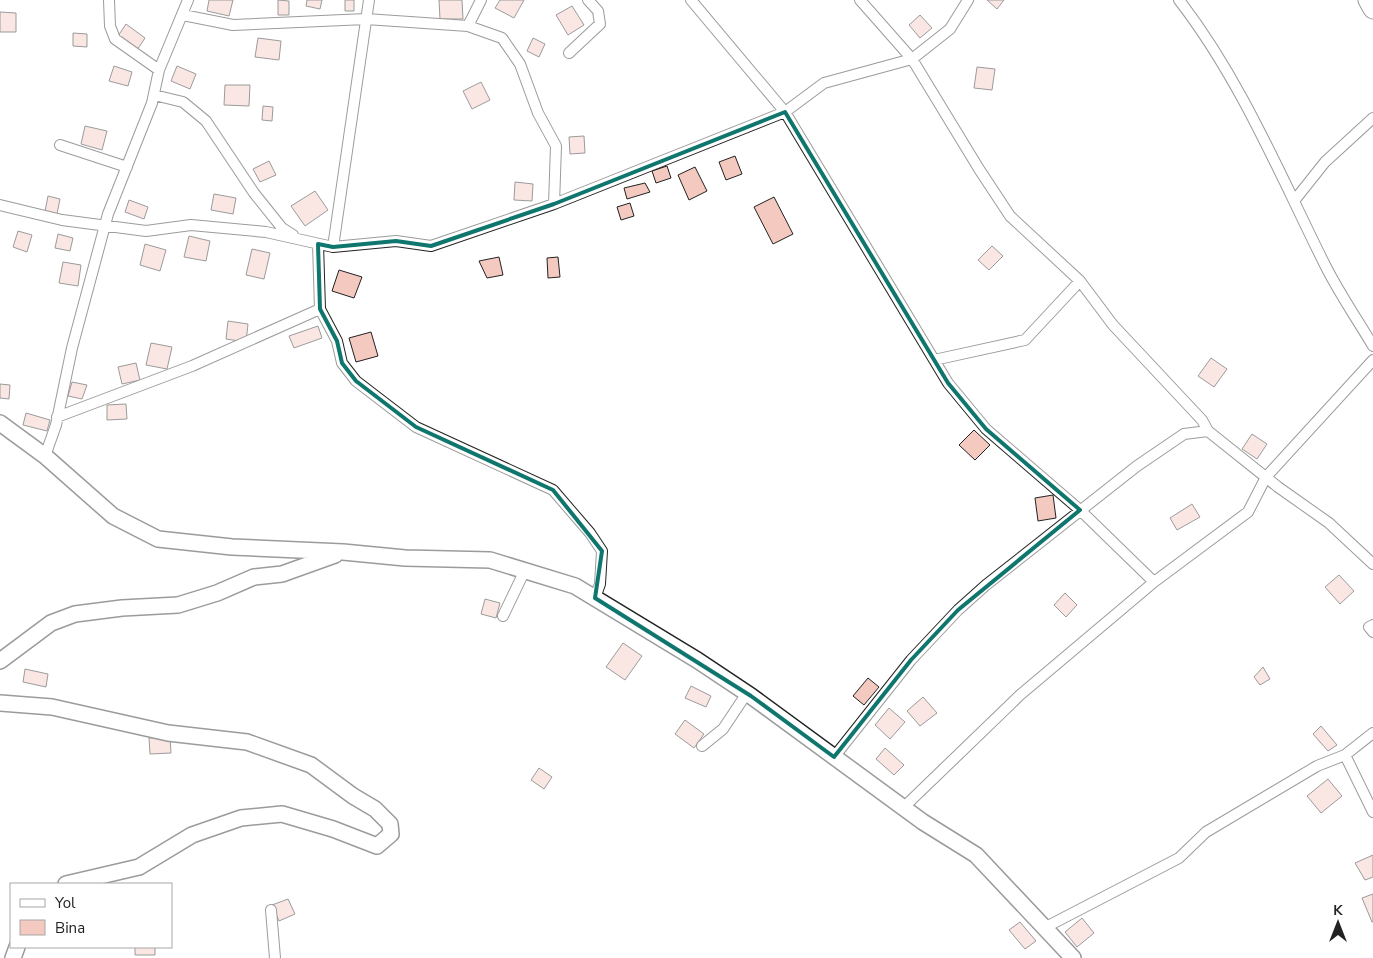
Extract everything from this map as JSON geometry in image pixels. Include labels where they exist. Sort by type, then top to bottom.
[{"type":"highway","points":[[1368,0],[1373,9]]},
{"type":"street","points":[[109,0],[110,26],[115,40],[159,70]]},
{"type":"street","points":[[45,456],[57,417],[72,348],[104,227],[154,95],[159,70],[188,0]]},
{"type":"street","points":[[334,247],[369,0]]},
{"type":"street","points":[[468,26],[481,0]]},
{"type":"street","points":[[569,53],[600,24],[598,11],[588,0]]},
{"type":"street","points":[[691,0],[785,112],[948,383],[986,429],[1080,510],[1154,582]]},
{"type":"street","points":[[860,0],[912,59],[978,169],[1010,216],[1080,281],[1113,325],[1202,420],[1208,431],[1266,477],[1329,523],[1373,564]]},
{"type":"street","points":[[0,205],[104,227],[146,232],[191,225],[266,232],[334,247],[396,241],[431,246],[554,204],[785,112],[824,83],[912,59],[950,28],[968,0]]},
{"type":"street","points":[[1179,0],[1206,34],[1257,125],[1326,267],[1373,346]]},
{"type":"street","points":[[183,15],[233,25],[366,19],[468,26],[502,38],[520,64],[538,113],[556,146],[554,204]]},
{"type":"street","points":[[154,95],[182,102],[206,121],[254,193],[282,228],[299,240]]},
{"type":"street","points":[[1294,202],[1325,162],[1373,118]]},
{"type":"street","points":[[60,145],[127,167]]},
{"type":"street","points":[[318,244],[320,309],[337,341],[342,363],[356,381],[416,426],[553,490],[590,533],[602,551],[600,584],[595,598]]},
{"type":"street","points":[[934,360],[1025,340],[1080,281]]},
{"type":"street","points":[[57,417],[192,366],[320,309]]},
{"type":"street","points":[[903,808],[1020,695],[1154,582],[1248,512],[1266,477],[1373,360]]},
{"type":"street","points":[[0,423],[45,456],[113,516],[158,539],[232,547],[343,552],[405,558],[490,560],[576,586],[747,693],[903,808],[976,855],[1046,927],[1073,958]]},
{"type":"street","points":[[834,757],[911,660],[958,610],[1016,560],[1137,466],[1184,434],[1208,431]]},
{"type":"street","points":[[0,662],[51,623],[75,614],[122,608],[178,605],[217,593],[254,577],[282,574],[343,552]]},
{"type":"street","points":[[503,616],[525,570]]},
{"type":"street","points":[[1373,625],[1369,627],[1373,632]]},
{"type":"street","points":[[702,746],[723,729],[747,693]]},
{"type":"street","points":[[0,703],[52,707],[168,733],[247,742],[311,765],[353,796],[375,809],[390,824],[391,834],[377,846],[333,829],[282,814],[241,818],[192,835],[139,866],[70,883]]},
{"type":"street","points":[[1046,927],[1180,858],[1215,827],[1317,766],[1344,755],[1373,732]]},
{"type":"street","points":[[1344,755],[1373,812]]},
{"type":"street","points":[[271,910],[275,958]]},
{"type":"highlighted area","points":[[785,112],[948,383],[986,429],[1080,510],[958,610],[911,660],[834,757],[751,696],[595,598],[602,551],[553,490],[416,427],[356,381],[342,363],[337,341],[320,309],[318,244],[333,247],[396,241],[431,246],[554,204]]},
{"type":"building","points":[[209,0],[233,0],[229,16],[207,11]]},
{"type":"building","points":[[278,0],[289,1],[289,15],[278,15]]},
{"type":"building","points":[[307,0],[322,0],[320,9],[306,6]]},
{"type":"building","points":[[345,0],[354,0],[354,11],[345,11]]},
{"type":"building","points":[[439,0],[462,0],[463,19],[440,19]]},
{"type":"building","points":[[500,0],[524,0],[514,18],[495,8]]},
{"type":"building","points":[[987,0],[1004,0],[997,9]]},
{"type":"building","points":[[572,6],[584,25],[568,35],[556,15]]},
{"type":"building","points":[[0,12],[16,13],[16,32],[0,32]]},
{"type":"building","points":[[920,15],[932,28],[920,38],[909,25]]},
{"type":"building","points":[[126,24],[145,38],[137,50],[118,36]]},
{"type":"building","points":[[73,33],[87,34],[87,47],[73,46]]},
{"type":"building","points":[[258,38],[281,41],[279,60],[255,57]]},
{"type":"building","points":[[533,38],[545,44],[539,57],[527,51]]},
{"type":"building","points":[[114,66],[132,72],[128,86],[109,81]]},
{"type":"building","points":[[177,66],[196,74],[190,89],[171,81]]},
{"type":"building","points":[[977,67],[995,69],[992,90],[974,88]]},
{"type":"building","points":[[481,82],[490,100],[472,109],[463,91]]},
{"type":"building","points":[[225,85],[250,85],[249,106],[224,105]]},
{"type":"building","points":[[263,106],[273,107],[272,121],[262,120]]},
{"type":"building","points":[[85,126],[107,131],[102,150],[81,144]]},
{"type":"building","points":[[584,136],[585,153],[570,154],[569,137]]},
{"type":"building","points":[[735,156],[742,174],[726,180],[719,162]]},
{"type":"building","points":[[269,161],[276,175],[260,182],[253,169]]},
{"type":"building","points":[[667,166],[671,178],[656,183],[652,171]]},
{"type":"building","points":[[695,167],[707,191],[689,200],[678,175]]},
{"type":"building","points":[[515,182],[533,184],[532,201],[514,200]]},
{"type":"building","points":[[645,183],[650,192],[627,199],[624,188]]},
{"type":"building","points":[[315,191],[328,210],[305,226],[291,206]]},
{"type":"building","points":[[214,194],[236,198],[233,214],[211,210]]},
{"type":"building","points":[[48,196],[60,199],[57,214],[45,211]]},
{"type":"building","points":[[774,197],[793,234],[773,244],[754,207]]},
{"type":"building","points":[[129,200],[148,207],[144,219],[125,212]]},
{"type":"building","points":[[630,203],[634,216],[621,220],[617,207]]},
{"type":"building","points":[[18,231],[32,235],[27,252],[13,247]]},
{"type":"building","points":[[58,234],[73,238],[70,251],[55,248]]},
{"type":"building","points":[[189,236],[210,241],[206,261],[184,257]]},
{"type":"building","points":[[145,244],[166,250],[160,271],[140,265]]},
{"type":"building","points":[[992,246],[1003,256],[989,270],[978,260]]},
{"type":"building","points":[[252,249],[270,253],[264,279],[246,275]]},
{"type":"building","points":[[499,257],[503,275],[487,278],[479,261]]},
{"type":"building","points":[[558,257],[560,277],[548,278],[547,258]]},
{"type":"building","points":[[63,262],[81,265],[78,286],[59,283]]},
{"type":"building","points":[[339,270],[362,277],[354,298],[332,291]]},
{"type":"building","points":[[228,321],[248,324],[246,342],[226,339]]},
{"type":"building","points":[[318,326],[322,338],[294,348],[289,336]]},
{"type":"building","points":[[371,332],[378,356],[356,362],[349,338]]},
{"type":"building","points":[[151,343],[172,347],[167,369],[146,365]]},
{"type":"building","points":[[1211,358],[1227,369],[1214,387],[1198,376]]},
{"type":"building","points":[[136,363],[140,380],[122,384],[118,367]]},
{"type":"building","points":[[72,382],[87,385],[82,399],[68,396]]},
{"type":"building","points":[[0,384],[10,385],[9,399],[0,398]]},
{"type":"building","points":[[126,404],[127,419],[107,420],[107,405]]},
{"type":"building","points":[[26,413],[50,420],[47,431],[23,425]]},
{"type":"building","points":[[974,430],[990,445],[975,460],[959,445]]},
{"type":"building","points":[[1252,434],[1267,444],[1257,459],[1242,449]]},
{"type":"building","points":[[1053,495],[1056,518],[1038,521],[1035,498]]},
{"type":"building","points":[[1192,504],[1200,517],[1177,530],[1170,518]]},
{"type":"building","points":[[1339,575],[1354,591],[1340,604],[1325,587]]},
{"type":"building","points":[[1065,593],[1077,605],[1066,617],[1054,605]]},
{"type":"building","points":[[485,599],[500,603],[496,618],[481,614]]},
{"type":"building","points":[[623,643],[642,656],[625,680],[606,667]]},
{"type":"building","points":[[1263,667],[1270,679],[1260,685],[1254,677]]},
{"type":"building","points":[[25,669],[48,674],[46,687],[23,682]]},
{"type":"building","points":[[868,678],[879,687],[864,705],[853,696]]},
{"type":"building","points":[[691,686],[711,696],[706,707],[685,698]]},
{"type":"building","points":[[923,697],[937,713],[920,726],[907,711]]},
{"type":"building","points":[[889,708],[905,722],[890,739],[875,725]]},
{"type":"building","points":[[685,720],[704,734],[694,748],[675,734]]},
{"type":"building","points":[[1321,726],[1337,745],[1328,751],[1313,734]]},
{"type":"building","points":[[170,737],[171,753],[150,754],[149,738]]},
{"type":"building","points":[[885,748],[904,765],[894,775],[876,759]]},
{"type":"building","points":[[539,768],[552,777],[544,789],[531,780]]},
{"type":"building","points":[[1328,779],[1342,796],[1321,813],[1307,796]]},
{"type":"building","points":[[1373,855],[1373,877],[1365,880],[1355,863]]},
{"type":"building","points":[[1373,894],[1373,922],[1372,922],[1362,898]]},
{"type":"building","points":[[288,899],[295,914],[279,921],[272,905]]},
{"type":"building","points":[[1082,918],[1094,933],[1077,947],[1065,932]]},
{"type":"building","points":[[1020,922],[1036,941],[1025,949],[1009,930]]},
{"type":"building","points":[[135,948],[155,948],[155,955],[135,955]]}]
